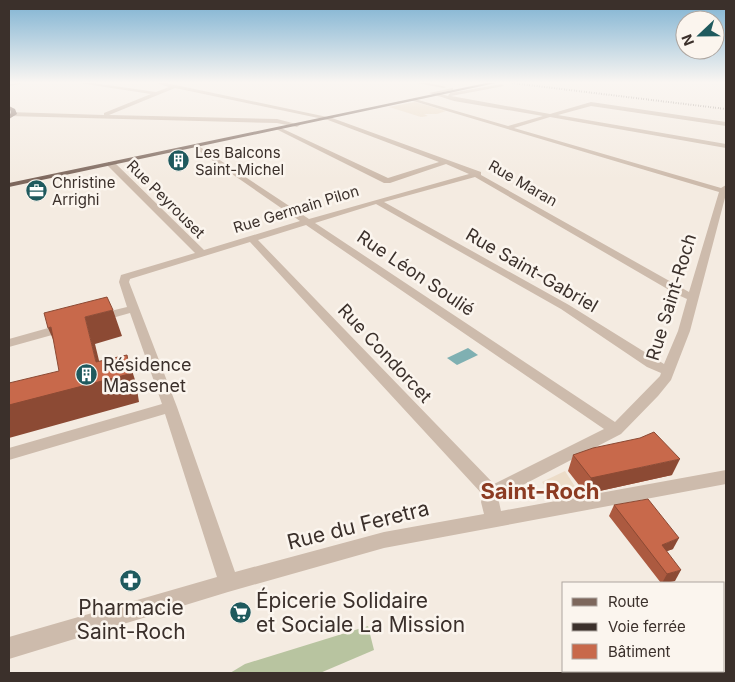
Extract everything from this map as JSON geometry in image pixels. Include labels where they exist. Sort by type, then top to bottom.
[{"type":"main road","points":[[9,185],[199,148],[341,115]]},
{"type":"street","points":[[10,115],[277,120],[297,125]]},
{"type":"street","name":"Rue Maran","points":[[311,115],[335,121],[478,174],[680,292],[693,297]]},
{"type":"street","points":[[462,115],[725,190]]},
{"type":"street","points":[[542,115],[726,146]]},
{"type":"street","points":[[506,128],[552,115]]},
{"type":"street","points":[[665,115],[726,124]]},
{"type":"street","points":[[282,130],[387,181],[446,162]]},
{"type":"street","name":"Rue Léon Soulié","points":[[199,148],[616,430]]},
{"type":"street","name":"Rue Peyrouset","points":[[113,166],[201,253]]},
{"type":"street","name":"Rue Germain Pilon","points":[[134,308],[124,282],[125,277],[377,200],[478,174]]},
{"type":"street","name":"Rue Saint-Roch","points":[[492,493],[616,430],[653,393],[668,372],[684,331],[725,190]]},
{"type":"street","name":"Rue Saint-Gabriel","points":[[377,200],[564,307],[652,364],[668,372]]},
{"type":"street","name":"Rue Condorcet","points":[[251,238],[492,493]]},
{"type":"street","points":[[9,343],[134,308],[170,406],[228,583]]},
{"type":"street","points":[[9,454],[170,406]]},
{"type":"street","name":"Rue du Feretra","points":[[9,648],[228,583],[384,540],[726,477]]},
{"type":"street","points":[[492,493],[490,502],[495,520]]},
{"type":"green space","points":[[368,626],[374,650],[320,673],[230,673],[245,664]]},
{"type":"shaded area","points":[[414,115],[428,116],[421,117]]},
{"type":"shaded area","points":[[565,471],[581,496],[555,500],[542,482]]},
{"type":"water","points":[[468,348],[478,355],[457,365],[447,358]]},
{"type":"building","points":[[107,297],[113,310],[85,317],[96,362],[127,355],[129,374],[9,405],[9,383],[59,371],[51,327],[48,328],[44,313]]},
{"type":"building","points":[[654,432],[680,459],[591,478],[573,455],[593,448],[640,438]]},
{"type":"building","points":[[648,499],[679,538],[662,545],[681,570],[667,574],[614,505]]},
{"type":"place","name":"Les Balcons Saint-Michel","points":[[179,161]]},
{"type":"place","name":"Christine Arrighi","points":[[36,191]]},
{"type":"place","name":"Résidence Massenet","points":[[87,374]]},
{"type":"place","name":"Pharmacie Saint-Roch","points":[[131,580]]},
{"type":"place","name":"Épicerie Solidaire et Sociale La Mission","points":[[240,612]]},
{"type":"district","name":"Saint-Roch","points":[[540,491]]}]
